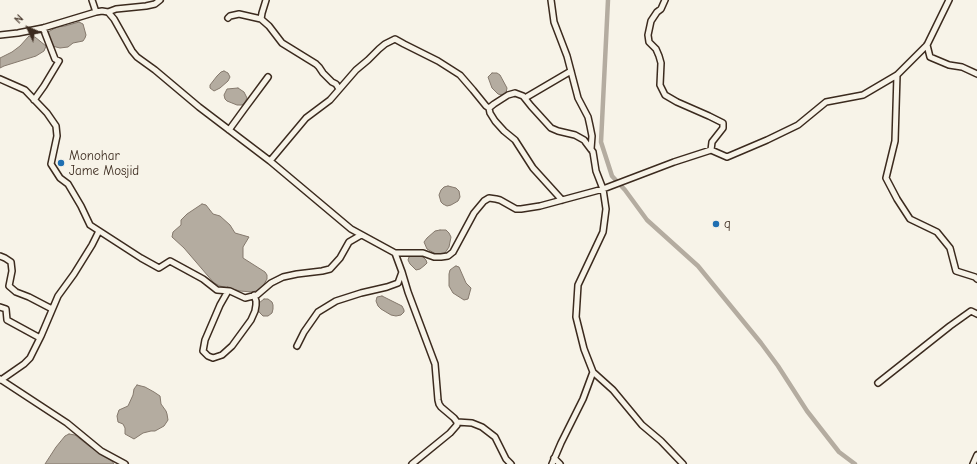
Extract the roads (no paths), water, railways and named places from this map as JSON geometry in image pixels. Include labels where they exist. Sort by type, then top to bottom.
[{"type":"street","points":[[92,0],[96,12]]},
{"type":"street","points":[[0,35],[43,28],[96,12],[108,12],[116,9],[146,6],[155,4],[160,0]]},
{"type":"street","points":[[261,19],[266,0]]},
{"type":"street","points":[[551,0],[554,22],[567,56],[578,98],[588,117],[592,136],[591,150]]},
{"type":"street","points":[[665,0],[662,9],[657,12],[651,21],[648,35],[649,42],[656,49],[661,63],[660,85],[665,95],[723,123],[723,128],[712,142],[712,150]]},
{"type":"street","points":[[108,12],[114,19],[137,57],[155,70],[200,108],[270,161],[351,229],[395,253],[423,253],[434,257],[441,257],[448,256],[453,252],[474,214],[484,201],[489,198],[496,198],[516,209],[521,210],[602,190],[674,162],[712,150],[727,157],[798,125],[826,102],[863,95],[897,75],[927,45],[949,0]]},
{"type":"street","points":[[228,18],[239,14],[261,19],[269,26],[282,43],[316,64],[339,89]]},
{"type":"street","points":[[34,100],[59,61],[55,59],[43,28]]},
{"type":"street","points":[[270,161],[306,118],[330,100],[356,70],[379,49],[395,39],[444,64],[460,75],[488,108],[495,121],[515,140],[534,168],[562,200]]},
{"type":"street","points":[[927,45],[930,56],[949,65],[962,67],[977,74]]},
{"type":"street","points":[[525,98],[571,71]]},
{"type":"street","points":[[897,75],[894,141],[886,178],[910,219],[937,232],[950,248],[956,271],[977,279]]},
{"type":"street","points":[[230,130],[268,77]]},
{"type":"street","points":[[0,79],[25,90],[47,113],[56,126],[57,136],[51,164],[60,178],[68,184],[90,225],[159,268],[170,261],[217,290],[228,291],[245,298],[257,294],[271,282],[297,274],[330,269],[340,258],[349,242],[361,235]]},
{"type":"street","points":[[488,108],[508,95],[516,93],[523,96],[551,128],[575,135],[584,140],[593,152],[606,209],[603,232],[578,285],[576,317],[584,349],[593,372],[613,390],[642,425],[661,441],[683,464]]},
{"type":"street","points":[[99,231],[74,274],[58,296],[30,358],[24,364],[1,379],[67,423],[101,451],[125,464]]},
{"type":"street","points":[[395,253],[435,364],[439,404],[457,422],[472,423],[482,427],[495,438],[505,462],[511,464]]},
{"type":"street","points":[[0,256],[11,262],[12,272],[9,286],[16,292],[52,309]]},
{"type":"street","points":[[297,346],[313,318],[322,309],[336,301],[398,283],[402,272]]},
{"type":"street","points":[[228,291],[220,305],[205,340],[203,351],[208,356],[213,358],[222,356],[232,346],[248,324],[255,311],[256,300],[254,295]]},
{"type":"street","points":[[0,307],[6,309],[7,320],[40,338]]},
{"type":"street","points":[[878,383],[971,311],[977,314]]},
{"type":"street","points":[[552,464],[583,399],[593,372]]},
{"type":"street","points":[[412,464],[450,433],[457,425],[457,422]]},
{"type":"street","points":[[973,464],[977,455]]},
{"type":"street","points":[[554,458],[560,464]]},
{"type":"waterway","points":[[608,0],[601,142],[612,176],[625,190],[647,220],[698,266],[761,343],[807,411],[839,452],[855,464]]},
{"type":"place","name":"Monohar Jame Mosjid","points":[[61,163]]},
{"type":"place","name":"q","points":[[716,224]]}]
